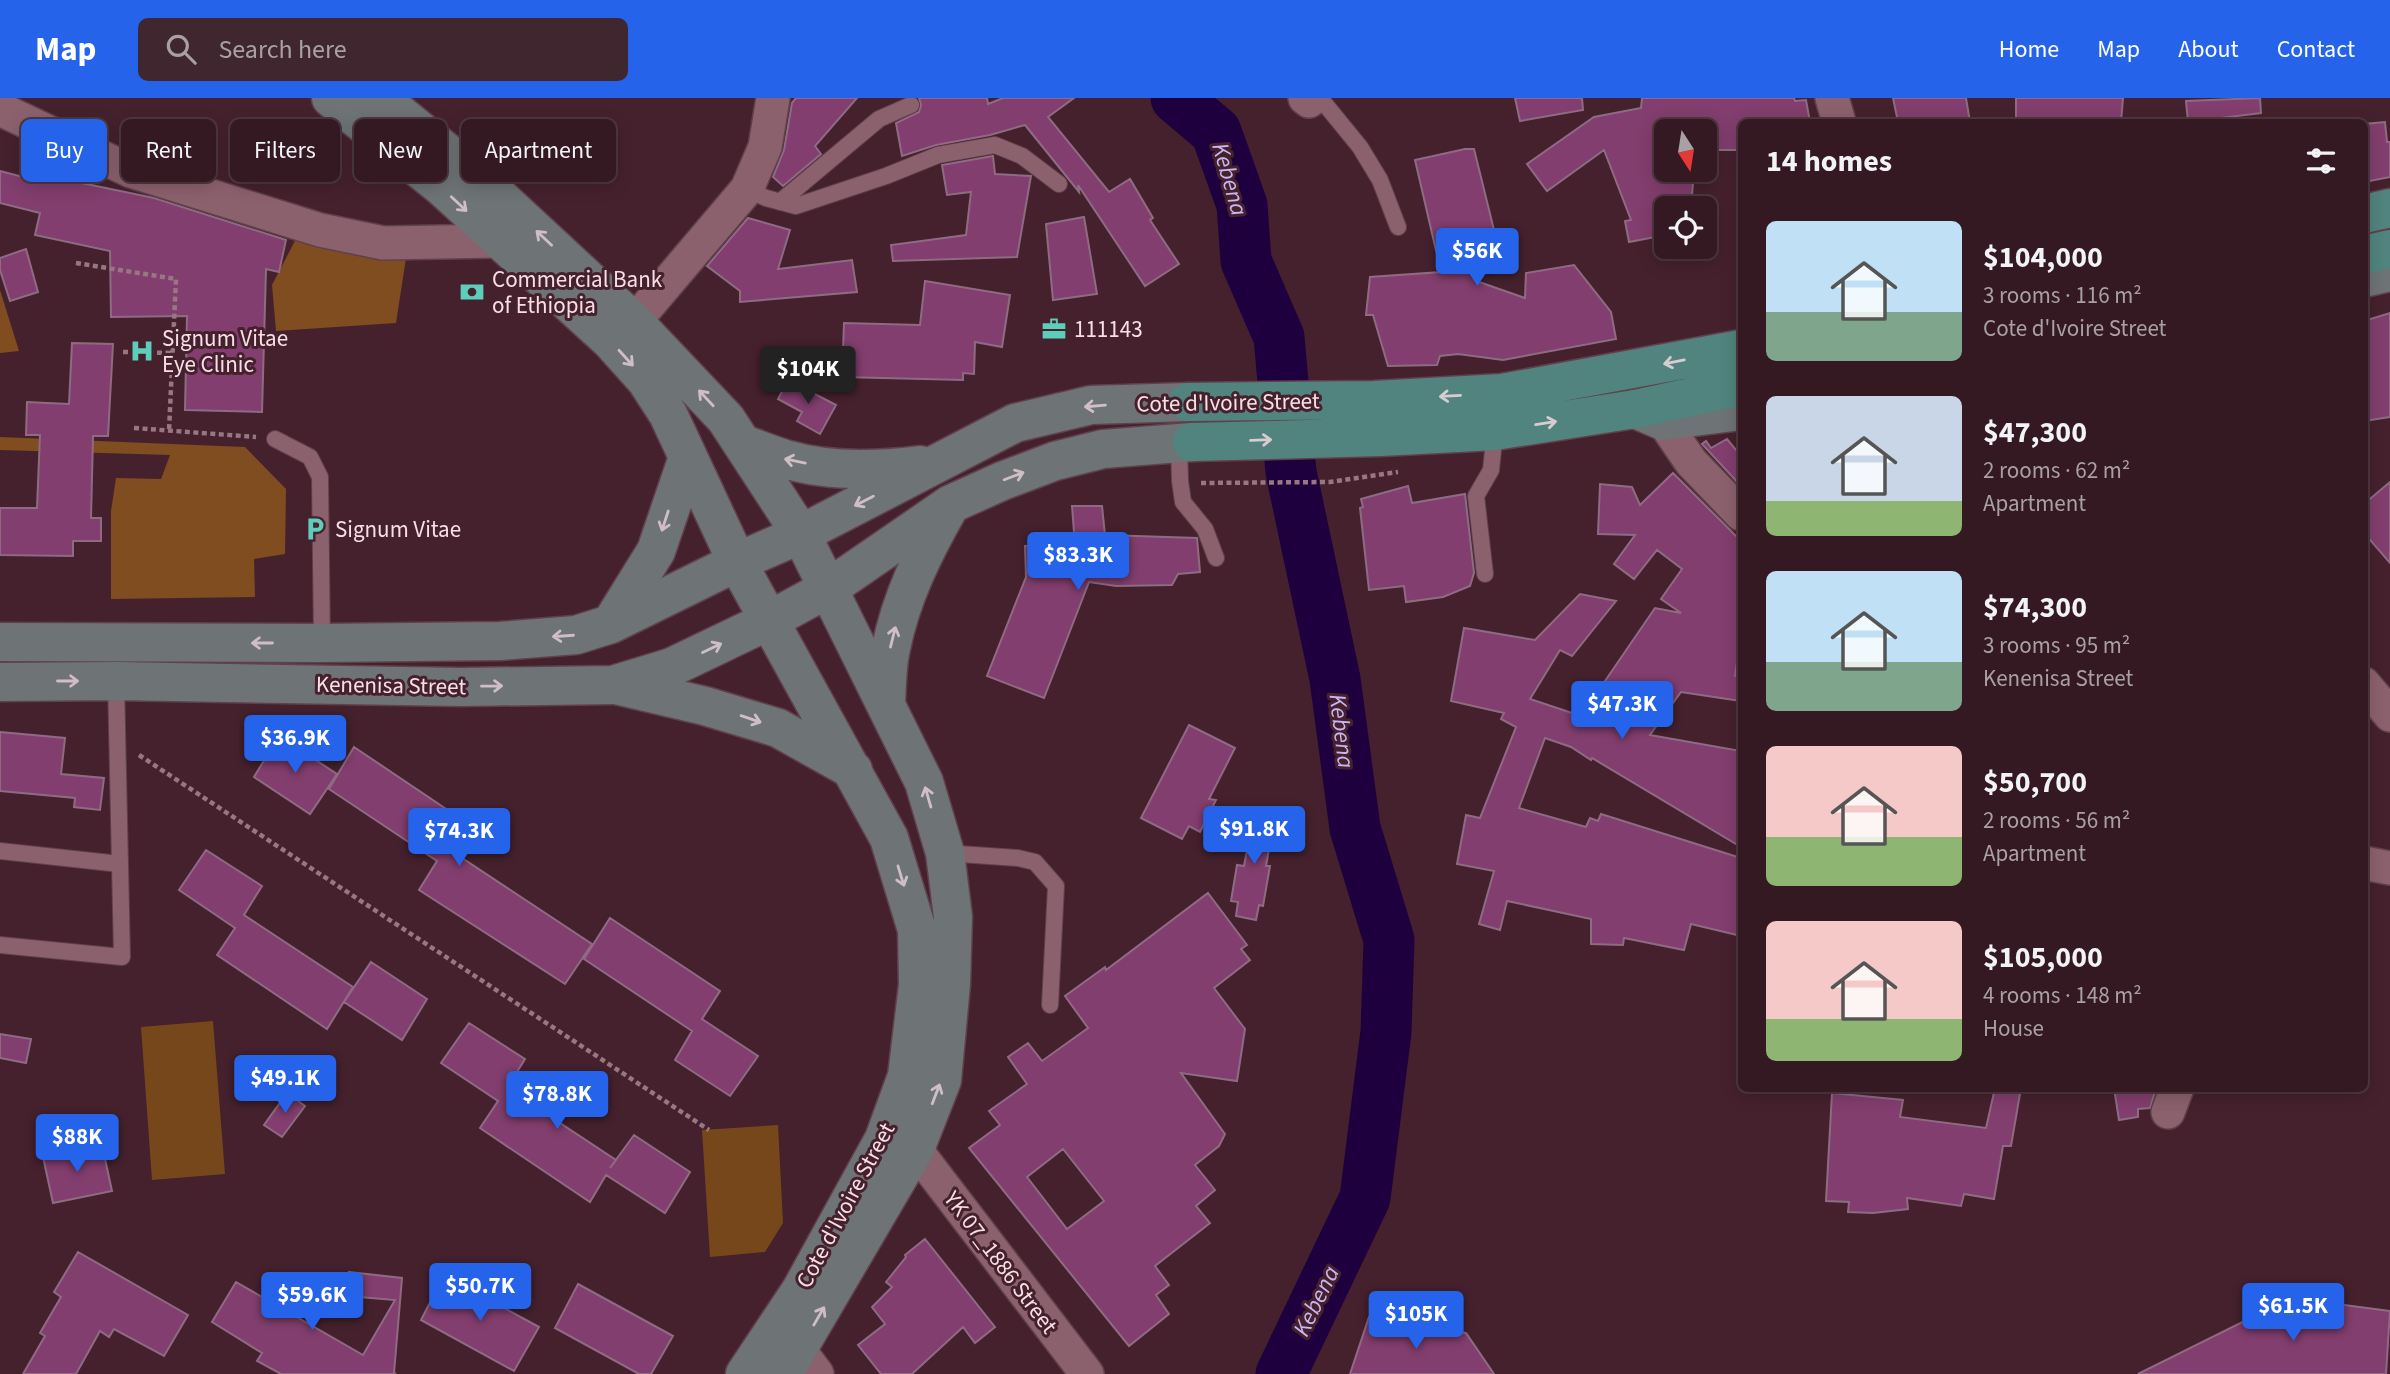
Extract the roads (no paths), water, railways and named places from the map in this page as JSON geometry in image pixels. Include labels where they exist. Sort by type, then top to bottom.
[{"type":"main road","name":"Cote d'Ivoire Street","points":[[331,98],[442,187],[611,341],[646,380],[668,414],[737,562],[889,838],[917,930],[918,985],[907,1076],[884,1139],[801,1290],[744,1374]]},
{"type":"main road","points":[[380,98],[482,181],[634,322],[726,419],[801,534]]},
{"type":"main road","points":[[2368,213],[2390,208]]},
{"type":"main road","points":[[2368,254],[2390,249]]},
{"type":"main road","points":[[2368,277],[2390,272]]},
{"type":"main road","name":"Cote d'Ivoire Street","points":[[800,1366],[915,1149],[942,1080],[951,984],[953,917],[945,853],[924,782],[801,534],[1014,423],[1091,405],[1374,400],[1502,393],[1738,350]]},
{"type":"main road","name":"Cote d'Ivoire Street","points":[[1649,415],[1738,387]]},
{"type":"main road","name":"Cote d'Ivoire Street","points":[[829,588],[951,504],[1055,460],[1103,449],[1186,443],[1495,431],[1649,415],[1738,411]]},
{"type":"main road","points":[[743,444],[792,461],[844,468],[876,469],[936,464]]},
{"type":"main road","points":[[611,624],[656,551],[688,457]]},
{"type":"main road","points":[[886,705],[890,651],[904,600],[932,538],[951,504]]},
{"type":"main road","name":"Kenenisa Street","points":[[0,642],[500,641],[576,635],[611,624],[801,534]]},
{"type":"main road","name":"Kenenisa Street","points":[[0,682],[116,681],[462,687],[613,685],[672,667],[829,588]]},
{"type":"main road","points":[[613,685],[705,706],[778,728],[853,770]]},
{"type":"street","points":[[634,322],[747,189],[765,147],[773,98]]},
{"type":"street","points":[[1305,98],[1310,101],[1313,98]]},
{"type":"street","points":[[1832,98],[1838,119]]},
{"type":"street","points":[[0,109],[131,171],[320,230],[383,243],[500,241]]},
{"type":"street","points":[[1649,415],[1738,511]]},
{"type":"street","points":[[2368,689],[2390,715]]},
{"type":"street","points":[[2368,864],[2390,868]]},
{"type":"street","name":"YK 07_1886 Street","points":[[915,1149],[1087,1374]]},
{"type":"lane","points":[[1320,98],[1360,146],[1380,180],[1398,227]]},
{"type":"lane","points":[[780,202],[879,119],[911,105]]},
{"type":"lane","points":[[747,189],[796,206],[886,176],[938,155],[995,145],[1022,156],[1059,184]]},
{"type":"lane","points":[[1485,574],[1476,496],[1491,470],[1495,431]]},
{"type":"lane","points":[[275,439],[310,457],[320,477],[322,643]]},
{"type":"lane","points":[[1186,443],[1180,481],[1183,502],[1205,529],[1216,558]]},
{"type":"lane","points":[[0,945],[122,957],[116,681]]},
{"type":"lane","points":[[0,851],[120,864]]},
{"type":"lane","points":[[945,853],[1017,858],[1035,862],[1056,886],[1050,1005]]},
{"type":"waterway","name":"Kebena","points":[[1176,98],[1216,132],[1242,205],[1246,261],[1279,337],[1291,472],[1335,679],[1355,828],[1389,940],[1386,1032],[1365,1198],[1281,1374]]},
{"type":"place","name":"Commercial Bank of Ethiopia","points":[[472,292]]},
{"type":"place","name":"111143","points":[[1054,329]]},
{"type":"place","name":"Signum Vitae Eye Clinic","points":[[142,351]]},
{"type":"place","name":"Signum Vitae","points":[[315,529]]}]
